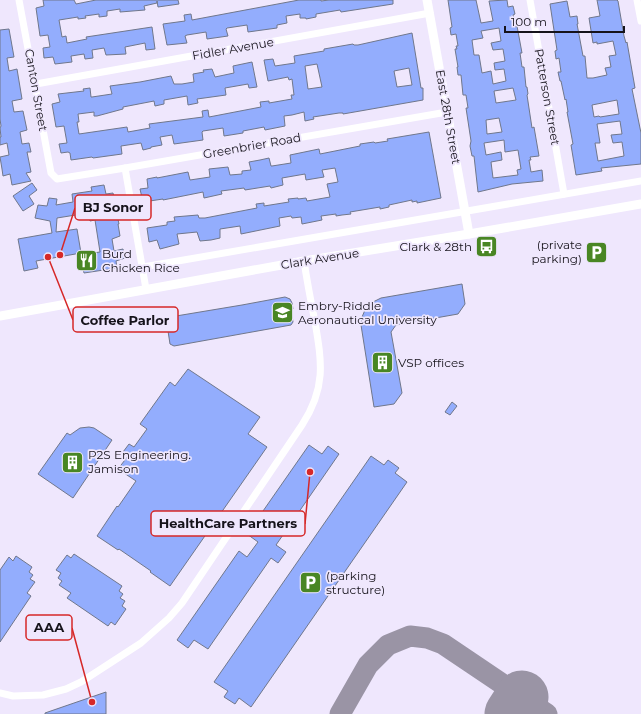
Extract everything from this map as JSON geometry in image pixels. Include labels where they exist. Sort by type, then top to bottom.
[{"type":"main road","name":"East 28th Street","points":[[427,0],[469,234]]},
{"type":"main road","name":"Clark Avenue","points":[[0,316],[304,261],[641,204]]},
{"type":"street","name":"Canton Street","points":[[20,0],[51,173],[57,179]]},
{"type":"street","name":"Patterson Street","points":[[530,0],[564,194]]},
{"type":"street","points":[[637,0],[641,22]]},
{"type":"street","name":"Fidler Avenue","points":[[36,84],[430,13]]},
{"type":"street","name":"Greenbrier Road","points":[[57,179],[447,112]]},
{"type":"street","points":[[125,168],[146,289]]},
{"type":"street","name":"Clark Avenue","points":[[143,267],[641,181]]},
{"type":"street","points":[[0,693],[19,696],[43,695],[66,689],[81,682],[141,643],[169,618],[182,603],[314,405],[318,391],[321,367],[320,349],[304,261]]},
{"type":"building","points":[[43,0],[74,0],[76,4],[96,0],[178,0],[179,4],[158,7],[157,1],[157,3],[144,6],[145,10],[120,12],[120,9],[107,11],[107,16],[99,17],[99,14],[85,16],[86,18],[78,19],[78,17],[59,20],[62,37],[66,36],[67,43],[87,39],[86,37],[152,27],[155,49],[146,50],[145,43],[125,47],[126,54],[106,55],[104,48],[92,50],[93,58],[85,59],[84,54],[71,56],[72,62],[55,64],[53,57],[44,58],[43,48],[50,47],[48,35],[40,36],[36,8],[44,6]]},
{"type":"building","points":[[299,0],[393,0],[393,4],[341,12],[340,10],[316,14],[316,17],[306,19],[300,18],[300,14],[286,16],[287,23],[277,25],[277,28],[248,32],[247,25],[227,28],[228,36],[207,39],[206,32],[185,36],[187,43],[167,45],[163,24],[185,21],[184,15],[191,14],[192,20]]},
{"type":"building","points":[[448,0],[476,0],[481,23],[493,21],[489,1],[507,0],[508,7],[513,6],[515,14],[513,15],[515,27],[517,26],[522,53],[520,53],[522,67],[524,67],[532,128],[534,127],[539,156],[530,157],[531,172],[542,170],[543,181],[512,184],[478,192],[474,156],[472,156],[470,146],[471,141],[466,108],[468,108],[466,95],[463,95],[461,75],[458,75],[455,49],[457,49],[456,46],[458,46],[456,34],[451,35],[450,28],[452,27]],"holes":[[[499,28],[501,41],[491,43],[493,50],[503,49],[505,61],[494,63],[495,70],[504,69],[506,81],[493,84],[491,71],[482,73],[479,55],[474,55],[472,40],[483,38],[481,31]],[[513,88],[516,100],[496,103],[494,91]],[[499,118],[502,132],[487,134],[486,120]],[[504,140],[505,152],[518,150],[521,169],[517,170],[518,175],[493,178],[491,162],[502,160],[501,152],[486,155],[484,143]]]},
{"type":"building","points":[[597,0],[618,1],[635,88],[632,89],[641,133],[641,164],[601,168],[602,171],[576,175],[566,99],[565,100],[558,72],[561,72],[559,58],[556,59],[555,51],[557,50],[550,4],[567,1],[570,17],[577,16],[583,56],[585,56],[587,78],[607,75],[605,68],[611,67],[609,56],[616,55],[613,41],[597,44],[597,42],[593,43],[589,18],[600,16]],"holes":[[[617,100],[619,114],[594,117],[592,105]],[[620,121],[622,134],[611,135],[613,143],[622,142],[624,156],[598,161],[595,143],[600,143],[597,124]]]},
{"type":"building","points":[[9,29],[14,57],[7,58],[9,71],[17,69],[22,99],[12,101],[14,112],[23,111],[27,130],[20,132],[22,144],[29,143],[31,152],[27,152],[31,172],[26,173],[31,181],[12,185],[10,174],[3,176],[0,157],[9,155],[7,143],[0,145],[0,30]]},
{"type":"building","points":[[412,33],[421,88],[423,88],[423,100],[343,114],[339,113],[313,117],[314,119],[305,121],[304,112],[284,116],[285,126],[265,130],[264,127],[243,131],[243,133],[224,136],[223,128],[203,131],[203,140],[174,144],[172,135],[160,137],[162,145],[143,150],[141,143],[121,146],[122,154],[71,160],[70,153],[61,153],[59,144],[67,143],[64,126],[56,127],[52,104],[60,102],[58,94],[84,91],[83,89],[90,88],[91,97],[112,94],[110,86],[171,76],[174,84],[182,84],[194,82],[193,74],[204,72],[203,70],[212,69],[215,77],[234,73],[233,66],[252,62],[257,87],[249,88],[248,84],[225,88],[226,95],[197,99],[198,103],[188,105],[187,96],[164,100],[164,104],[155,106],[154,101],[123,107],[123,109],[97,116],[94,116],[94,112],[78,114],[79,122],[77,122],[79,134],[127,127],[128,132],[150,128],[149,124],[203,117],[202,111],[208,110],[209,117],[261,107],[260,102],[269,101],[269,103],[292,99],[291,95],[294,95],[292,79],[289,80],[288,77],[268,81],[264,60],[273,59],[275,66],[295,63],[294,56],[353,44],[358,45]],"holes":[[[317,64],[322,87],[308,89],[305,66]],[[409,68],[412,85],[397,87],[394,71]]]},
{"type":"building","points":[[429,132],[441,198],[417,203],[417,201],[412,202],[412,200],[389,205],[389,207],[380,209],[380,207],[350,212],[351,214],[321,216],[322,220],[302,224],[301,217],[292,218],[291,216],[279,218],[280,226],[241,234],[240,226],[220,229],[220,238],[211,240],[200,241],[197,232],[177,234],[179,244],[160,249],[157,240],[149,242],[147,228],[167,225],[167,222],[175,221],[174,217],[198,215],[199,218],[205,218],[257,208],[256,204],[264,203],[264,206],[289,202],[288,199],[306,198],[307,201],[330,197],[327,184],[338,182],[335,168],[322,170],[324,177],[306,180],[305,174],[282,178],[283,185],[271,188],[270,186],[245,190],[244,188],[221,191],[222,194],[204,198],[203,192],[163,200],[143,202],[140,189],[148,188],[147,179],[188,172],[190,180],[210,177],[209,169],[228,167],[230,175],[242,174],[242,171],[251,170],[249,162],[269,158],[271,166],[291,163],[290,155],[319,149],[320,154],[360,146],[360,144],[388,141],[387,139]]},
{"type":"building","points":[[32,183],[37,190],[29,196],[34,204],[23,211],[13,196]]},
{"type":"building","points":[[104,185],[106,194],[113,193],[115,202],[106,204],[108,216],[117,215],[119,224],[120,236],[112,239],[114,251],[123,249],[125,258],[116,261],[117,268],[84,273],[80,255],[100,252],[95,220],[90,221],[88,213],[57,218],[56,232],[77,229],[81,253],[36,261],[38,268],[24,271],[18,239],[52,233],[50,221],[35,218],[38,205],[47,206],[49,198],[57,199],[56,205],[73,202],[72,194],[92,191],[91,187]]},
{"type":"building","name":"VSP offices","points":[[462,284],[465,304],[458,314],[396,325],[391,332],[402,393],[394,404],[374,407],[361,325],[365,310],[373,302],[381,298]]},
{"type":"building","points":[[285,297],[290,299],[292,303],[293,309],[291,310],[293,322],[291,325],[174,346],[170,344],[165,323],[170,317]]},
{"type":"building","points":[[188,369],[260,417],[248,434],[267,447],[170,586],[119,549],[118,550],[97,536],[136,481],[118,469],[128,456],[123,452],[129,444],[134,447],[147,429],[140,424],[170,382],[175,386]]},
{"type":"building","points":[[452,402],[457,406],[450,415],[445,412]]},
{"type":"building","name":"P2S Engineering. Jamison","points":[[80,428],[94,428],[112,440],[73,498],[38,474],[67,433],[70,435]]},
{"type":"building","points":[[309,445],[322,454],[328,446],[339,454],[276,545],[286,552],[278,563],[271,558],[208,649],[194,640],[188,648],[177,640],[239,551],[247,557],[258,542],[247,534]]},
{"type":"building","name":"(parking structure)","points":[[371,456],[384,465],[388,460],[399,468],[395,473],[407,482],[251,707],[239,698],[235,704],[224,697],[228,691],[214,682]]},
{"type":"building","points":[[74,554],[122,586],[119,591],[123,594],[120,598],[125,601],[122,606],[126,609],[115,625],[111,622],[108,626],[67,598],[71,593],[59,585],[62,581],[58,578],[61,573],[56,570],[67,555],[71,558]]},
{"type":"building","points":[[16,556],[32,567],[29,572],[33,575],[30,579],[35,582],[27,593],[31,596],[0,642],[0,570],[9,557],[13,561]]},
{"type":"building","points":[[106,692],[106,714],[45,714],[45,713]]},
{"type":"taxiway","points":[[340,714],[368,665],[388,645],[410,636],[427,638],[443,644],[547,714]]},
{"type":"runway","points":[[511,714],[522,697]]},
{"type":"place","name":"Clark & 28th","points":[[487,247]]},
{"type":"place","name":"(private parking)","points":[[597,252]]},
{"type":"place","name":"BJ Sonor","points":[[60,255]]},
{"type":"place","name":"Coffee Parlor","points":[[48,257]]},
{"type":"place","name":"Burd Chicken Rice","points":[[87,261]]},
{"type":"place","name":"Embry-Riddle Aeronautical University","points":[[282,313]]},
{"type":"place","name":"VSP offices","points":[[382,363]]},
{"type":"place","name":"P2S Engineering. Jamison","points":[[72,462]]},
{"type":"place","name":"HealthCare Partners","points":[[310,472]]},
{"type":"place","name":"(parking structure)","points":[[311,583]]},
{"type":"place","name":"AAA","points":[[92,702]]}]
